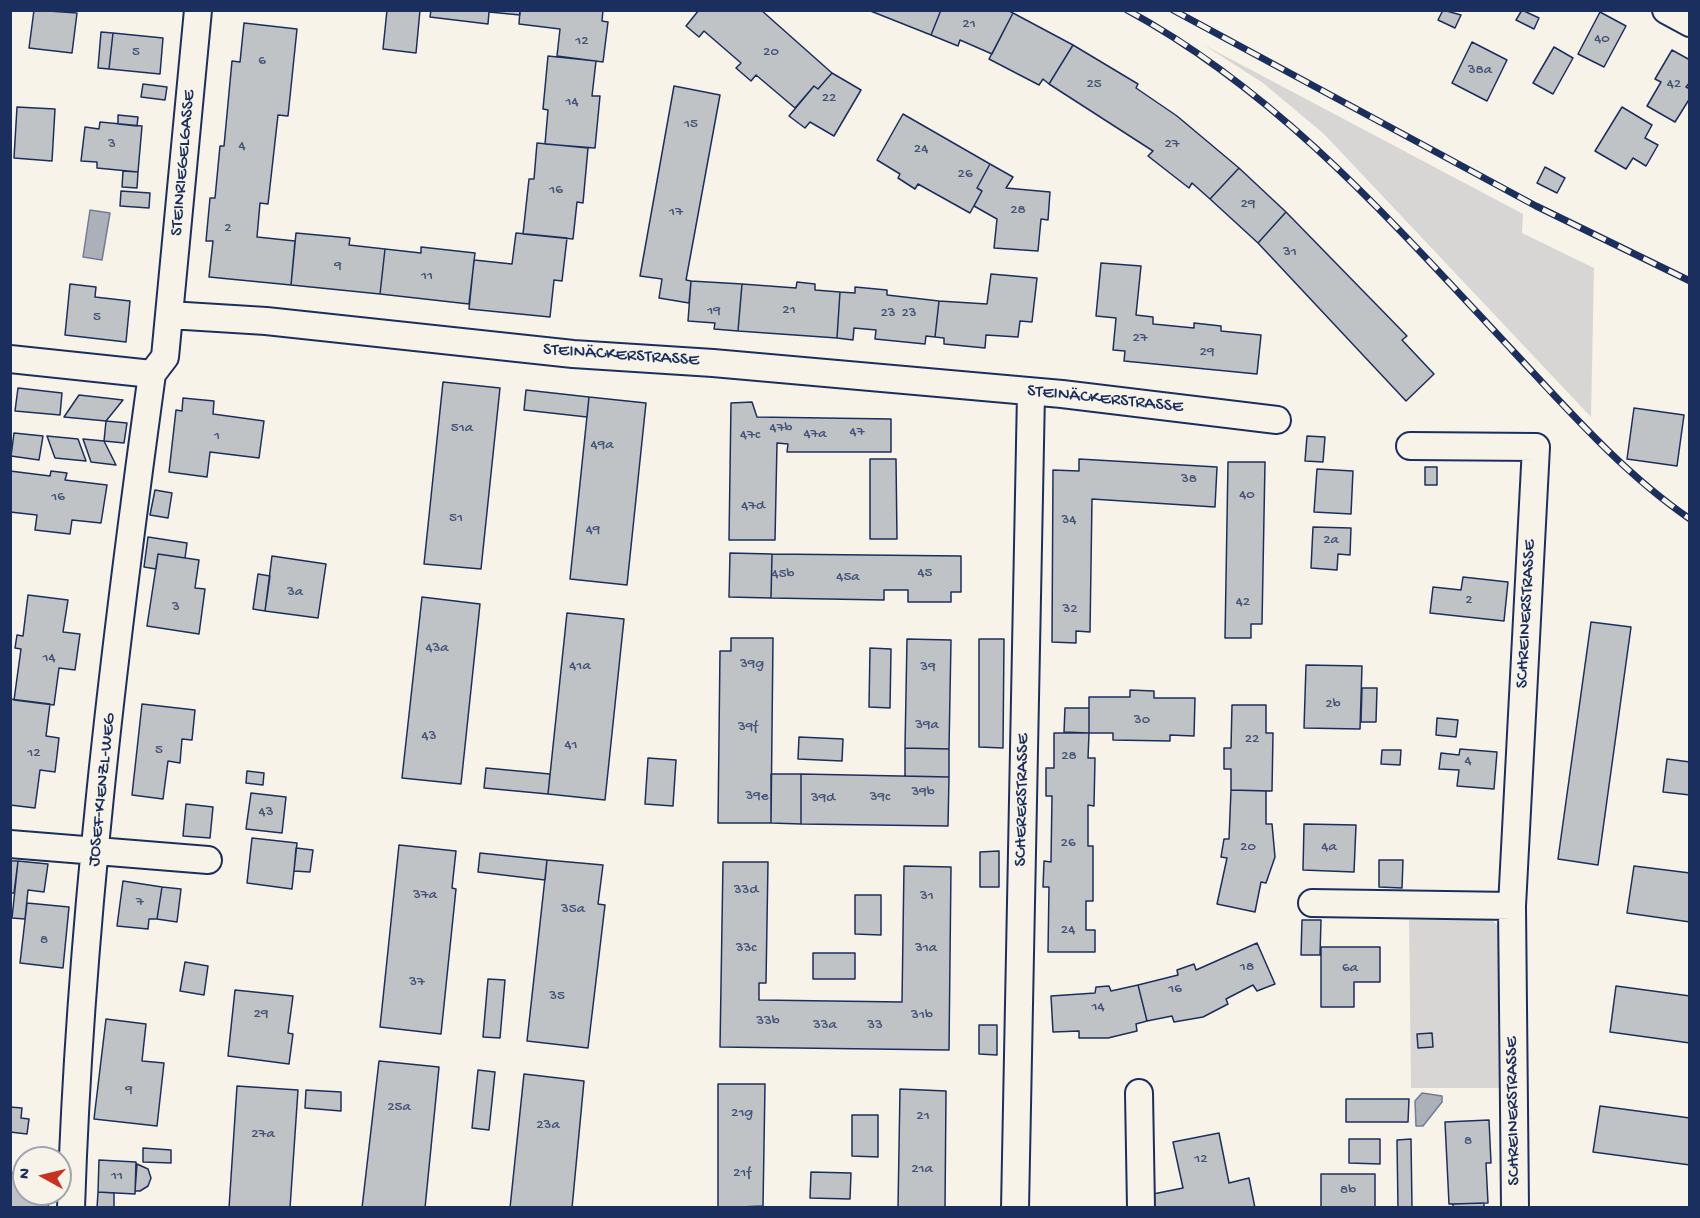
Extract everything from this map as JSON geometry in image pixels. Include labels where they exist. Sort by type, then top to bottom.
[{"type":"street","name":"STEINRIEGELGASSE","points":[[170,315],[198,10]]},
{"type":"street","points":[[1666,10],[1689,23]]},
{"type":"street","points":[[10,359],[152,374],[165,357],[170,315]]},
{"type":"street","name":"STEINÄCKERSTRASSE","points":[[170,315],[266,321],[573,354],[713,363],[1062,394],[1277,420]]},
{"type":"street","name":"JOSEF-KIENZL-WEG","points":[[71,1208],[76,1073],[96,852],[132,525],[152,374]]},
{"type":"street","name":"SCHERERSTRASSE","points":[[1015,1208],[1031,393]]},
{"type":"street","name":"SCHREINERSTRASSE","points":[[1410,446],[1536,447],[1512,906],[1515,1208]]},
{"type":"street","points":[[10,844],[208,860]]},
{"type":"street","points":[[1312,903],[1512,906]]},
{"type":"street","points":[[1138,1093],[1141,1208]]},
{"type":"shaded area","points":[[1204,45],[1523,214],[1522,233],[1594,268],[1591,417],[1324,134],[1263,83]]},
{"type":"shaded area","points":[[90,210],[110,213],[102,260],[83,257]]},
{"type":"shaded area","points":[[1409,920],[1492,920],[1505,932],[1506,1088],[1411,1088]]},
{"type":"shaded area","points":[[1422,1093],[1442,1096],[1442,1102],[1423,1126],[1416,1126],[1415,1101]]},
{"type":"building","points":[[34,10],[77,13],[72,53],[29,48]]},
{"type":"building","points":[[387,10],[420,10],[416,53],[383,49]]},
{"type":"building","points":[[431,10],[520,10],[520,15],[489,12],[488,24],[430,17]]},
{"type":"building","points":[[520,10],[603,10],[602,21],[608,22],[603,62],[557,56],[560,29],[519,24]]},
{"type":"building","points":[[699,10],[761,10],[832,73],[818,89],[814,86],[795,108],[756,75],[751,81],[736,68],[741,63],[704,31],[699,37],[686,26]]},
{"type":"building","points":[[868,10],[941,10],[931,35]]},
{"type":"building","points":[[941,10],[1007,10],[1013,13],[992,54],[960,40],[958,46],[931,35]]},
{"type":"building","points":[[1443,10],[1461,15],[1455,28],[1438,20]]},
{"type":"building","points":[[1522,10],[1539,18],[1534,29],[1516,20]]},
{"type":"building","points":[[1600,12],[1626,26],[1604,67],[1578,54]]},
{"type":"building","points":[[1013,13],[1073,45],[1049,84],[1043,79],[1039,85],[989,59]]},
{"type":"building","points":[[244,23],[297,29],[288,116],[278,115],[268,204],[260,203],[257,237],[295,241],[291,285],[209,277],[213,241],[206,241],[210,198],[215,198],[220,146],[224,146],[232,61],[240,62]]},
{"type":"building","points":[[101,32],[113,33],[109,69],[98,68]]},
{"type":"building","points":[[113,33],[163,38],[160,74],[109,69]]},
{"type":"building","points":[[1472,42],[1507,60],[1487,101],[1452,83]]},
{"type":"building","points":[[1073,45],[1138,84],[1136,88],[1177,116],[1239,168],[1210,199],[1192,183],[1189,188],[1148,156],[1153,151],[1049,84]]},
{"type":"building","points":[[1554,47],[1573,58],[1553,94],[1533,83]]},
{"type":"building","points":[[1672,50],[1690,60],[1690,82],[1686,87],[1690,89],[1690,98],[1675,122],[1647,106],[1661,82],[1655,79]]},
{"type":"building","points":[[548,56],[596,61],[592,96],[600,96],[595,148],[545,144],[548,110],[543,109]]},
{"type":"building","points":[[832,73],[861,90],[834,136],[810,122],[805,128],[789,116],[814,86],[818,89]]},
{"type":"building","points":[[143,84],[167,87],[165,100],[141,97]]},
{"type":"building","points":[[674,86],[720,95],[686,280],[691,281],[689,303],[659,298],[662,279],[640,276]]},
{"type":"building","points":[[17,107],[55,109],[52,161],[14,158]]},
{"type":"building","points":[[1622,107],[1652,125],[1645,138],[1658,145],[1646,166],[1633,158],[1626,169],[1595,151]]},
{"type":"building","points":[[903,114],[990,164],[977,188],[982,191],[970,213],[918,184],[915,189],[898,178],[900,174],[877,160]]},
{"type":"building","points":[[118,115],[138,117],[137,126],[118,124]]},
{"type":"building","points":[[100,122],[142,126],[138,172],[97,168],[97,162],[81,161],[85,127],[99,129]]},
{"type":"building","points":[[537,143],[588,148],[583,203],[577,202],[573,239],[523,234],[529,179],[534,179]]},
{"type":"building","points":[[990,164],[1013,177],[1006,188],[1050,192],[1048,220],[1041,219],[1038,251],[994,248],[997,219],[974,206],[982,191],[977,188]]},
{"type":"building","points":[[1545,167],[1565,178],[1557,193],[1537,183]]},
{"type":"building","points":[[1239,168],[1286,212],[1258,243],[1210,199]]},
{"type":"building","points":[[123,171],[138,172],[137,188],[122,187]]},
{"type":"building","points":[[121,191],[150,193],[149,208],[120,206]]},
{"type":"building","points":[[1286,212],[1407,336],[1402,340],[1434,374],[1406,401],[1258,243]]},
{"type":"building","points":[[296,233],[350,238],[349,245],[385,249],[380,294],[291,285]]},
{"type":"building","points":[[516,233],[567,238],[562,281],[554,280],[550,317],[469,309],[474,260],[512,264]]},
{"type":"building","points":[[421,247],[475,253],[469,304],[380,294],[385,249],[421,253]]},
{"type":"building","points":[[1101,263],[1141,266],[1136,315],[1153,317],[1153,324],[1194,328],[1194,323],[1221,326],[1221,331],[1261,335],[1257,374],[1124,361],[1125,351],[1113,350],[1116,318],[1096,316]]},
{"type":"building","points":[[991,274],[1037,278],[1032,322],[1020,321],[1018,337],[986,335],[985,348],[944,344],[944,338],[935,337],[939,301],[987,304]]},
{"type":"building","points":[[691,281],[742,284],[738,331],[714,329],[715,323],[688,321]]},
{"type":"building","points":[[797,282],[815,284],[815,290],[840,292],[837,338],[738,331],[742,284],[796,288]]},
{"type":"building","points":[[70,284],[96,287],[95,297],[130,301],[126,342],[65,335]]},
{"type":"building","points":[[855,287],[887,290],[887,295],[939,301],[935,337],[926,336],[925,344],[875,339],[876,330],[854,328],[853,340],[837,338],[840,292],[855,293]]},
{"type":"building","points":[[443,382],[500,388],[481,569],[424,564]]},
{"type":"building","points":[[18,388],[62,393],[60,415],[15,411]]},
{"type":"building","points":[[526,390],[589,397],[587,417],[524,410]]},
{"type":"building","points":[[79,395],[123,400],[106,421],[64,417]]},
{"type":"building","points":[[589,397],[646,403],[627,585],[570,579]]},
{"type":"building","points":[[183,398],[214,401],[213,414],[264,421],[259,458],[210,452],[207,477],[169,472],[176,410],[182,411]]},
{"type":"building","points":[[752,402],[757,417],[891,419],[891,452],[787,452],[788,444],[777,443],[775,540],[729,540],[731,403]]},
{"type":"building","points":[[1634,408],[1684,415],[1677,466],[1627,459]]},
{"type":"building","points":[[106,421],[127,423],[124,443],[104,441]]},
{"type":"building","points":[[14,433],[43,436],[39,460],[11,456]]},
{"type":"building","points":[[47,436],[78,439],[86,461],[55,458]]},
{"type":"building","points":[[1307,436],[1325,437],[1323,462],[1305,461]]},
{"type":"building","points":[[83,439],[104,441],[116,465],[91,462]]},
{"type":"building","points":[[870,459],[896,459],[897,539],[870,539]]},
{"type":"building","points":[[1079,459],[1217,467],[1215,507],[1092,499],[1090,632],[1076,631],[1076,643],[1052,642],[1053,470],[1079,471]]},
{"type":"building","points":[[1228,462],[1265,462],[1262,624],[1251,624],[1251,638],[1225,638]]},
{"type":"building","points":[[1425,467],[1437,467],[1437,485],[1425,485]]},
{"type":"building","points":[[1317,469],[1353,471],[1351,514],[1314,512]]},
{"type":"building","points":[[10,471],[50,476],[51,471],[67,473],[65,480],[107,485],[101,523],[72,520],[70,534],[35,530],[37,515],[10,512]]},
{"type":"building","points":[[155,490],[172,493],[168,518],[150,515]]},
{"type":"building","points":[[1313,527],[1351,528],[1350,555],[1338,554],[1337,570],[1311,568]]},
{"type":"building","points":[[148,537],[187,543],[185,558],[158,554],[156,569],[144,567]]},
{"type":"building","points":[[730,553],[772,554],[771,598],[729,597]]},
{"type":"building","points":[[158,554],[199,560],[195,588],[205,589],[199,634],[147,626]]},
{"type":"building","points":[[772,554],[961,556],[961,592],[951,592],[951,602],[908,602],[908,590],[884,590],[884,600],[771,598]]},
{"type":"building","points":[[272,556],[326,564],[318,618],[265,611]]},
{"type":"building","points":[[258,574],[270,576],[265,611],[253,609]]},
{"type":"building","points":[[1463,577],[1508,582],[1504,621],[1430,613],[1433,587],[1461,590]]},
{"type":"building","points":[[28,595],[68,600],[63,632],[80,634],[75,670],[59,668],[54,705],[14,700],[21,649],[15,648],[17,635],[23,636]]},
{"type":"building","points":[[422,597],[480,604],[461,784],[402,778]]},
{"type":"building","points":[[567,613],[624,619],[605,800],[548,794]]},
{"type":"building","points":[[1591,622],[1631,627],[1598,865],[1558,859]]},
{"type":"building","points":[[731,638],[773,638],[771,823],[718,823],[720,651],[731,651]]},
{"type":"building","points":[[907,639],[951,640],[949,749],[905,748]]},
{"type":"building","points":[[979,639],[1004,639],[1003,748],[979,747]]},
{"type":"building","points":[[870,648],[891,649],[890,708],[869,707]]},
{"type":"building","points":[[1306,665],[1362,666],[1360,729],[1304,728]]},
{"type":"building","points":[[1362,688],[1377,688],[1376,722],[1361,722]]},
{"type":"building","points":[[1130,690],[1154,691],[1154,698],[1195,698],[1194,736],[1170,735],[1170,741],[1113,740],[1113,733],[1089,733],[1089,697],[1130,697]]},
{"type":"building","points":[[10,699],[50,704],[46,736],[59,738],[55,772],[40,770],[35,808],[10,805]]},
{"type":"building","points":[[142,704],[195,710],[192,740],[182,739],[180,763],[168,761],[163,799],[132,795]]},
{"type":"building","points":[[1232,705],[1266,705],[1266,733],[1273,733],[1272,791],[1231,790],[1231,769],[1224,769],[1224,748],[1231,748]]},
{"type":"building","points":[[1065,708],[1089,708],[1089,733],[1064,732]]},
{"type":"building","points":[[1437,718],[1458,720],[1456,737],[1436,735]]},
{"type":"building","points":[[1054,733],[1089,733],[1088,758],[1095,758],[1094,806],[1088,805],[1088,846],[1093,846],[1093,901],[1086,901],[1086,930],[1095,930],[1095,952],[1048,952],[1049,887],[1043,887],[1044,861],[1051,862],[1052,796],[1046,796],[1046,768],[1054,768]]},
{"type":"building","points":[[799,737],[843,739],[842,761],[798,759]]},
{"type":"building","points":[[905,748],[949,749],[949,777],[905,776]]},
{"type":"building","points":[[1460,749],[1497,752],[1494,789],[1457,786],[1459,770],[1439,769],[1441,753],[1459,755]]},
{"type":"building","points":[[1382,750],[1401,750],[1400,765],[1381,764]]},
{"type":"building","points":[[648,758],[676,760],[673,806],[645,804]]},
{"type":"building","points":[[1667,759],[1690,762],[1690,795],[1663,792]]},
{"type":"building","points":[[486,768],[550,774],[548,794],[484,788]]},
{"type":"building","points":[[247,771],[264,773],[263,785],[246,783]]},
{"type":"building","points":[[771,774],[801,774],[801,824],[771,823]]},
{"type":"building","points":[[801,774],[949,777],[948,826],[801,824]]},
{"type":"building","points":[[1231,790],[1266,791],[1266,824],[1272,824],[1275,857],[1266,883],[1261,882],[1255,912],[1217,904],[1227,858],[1221,857],[1224,839],[1229,839]]},
{"type":"building","points":[[251,793],[286,797],[282,833],[246,829]]},
{"type":"building","points":[[186,804],[213,807],[210,838],[183,836]]},
{"type":"building","points":[[1304,824],[1356,825],[1354,872],[1303,870]]},
{"type":"building","points":[[252,838],[297,843],[292,889],[247,883]]},
{"type":"building","points":[[399,845],[456,851],[452,888],[456,889],[441,1034],[380,1027]]},
{"type":"building","points":[[296,848],[313,850],[310,872],[294,871]]},
{"type":"building","points":[[999,851],[999,887],[980,887],[980,852]]},
{"type":"building","points":[[480,853],[547,860],[545,880],[478,872]]},
{"type":"building","points":[[547,860],[603,865],[598,904],[605,905],[588,1048],[527,1041]]},
{"type":"building","points":[[1379,860],[1403,860],[1402,888],[1379,887]]},
{"type":"building","points":[[10,861],[18,861],[14,893],[10,893]]},
{"type":"building","points":[[18,861],[48,864],[44,892],[28,890],[25,919],[12,918]]},
{"type":"building","points":[[723,862],[768,862],[766,983],[759,983],[759,1000],[902,1002],[904,866],[951,867],[949,1050],[720,1047]]},
{"type":"building","points":[[1634,866],[1690,873],[1690,922],[1627,913]]},
{"type":"building","points":[[123,881],[162,887],[157,919],[149,919],[148,929],[117,926]]},
{"type":"building","points":[[162,887],[181,889],[177,922],[157,919]]},
{"type":"building","points":[[855,895],[881,895],[881,935],[855,934]]},
{"type":"building","points":[[27,903],[69,907],[63,968],[20,963]]},
{"type":"building","points":[[1302,920],[1321,920],[1320,955],[1301,955]]},
{"type":"building","points":[[1257,943],[1275,984],[1257,991],[1253,985],[1226,999],[1228,1004],[1203,1017],[1174,1022],[1172,1016],[1147,1021],[1138,985],[1178,975],[1177,970],[1194,964],[1196,970]]},
{"type":"building","points":[[1321,947],[1380,947],[1380,982],[1354,982],[1354,1007],[1321,1007]]},
{"type":"building","points":[[813,953],[855,953],[855,979],[813,979]]},
{"type":"building","points":[[185,962],[208,966],[204,995],[180,991]]},
{"type":"building","points":[[488,979],[505,980],[500,1038],[483,1037]]},
{"type":"building","points":[[1138,985],[1147,1021],[1136,1024],[1137,1031],[1108,1038],[1079,1038],[1079,1031],[1053,1032],[1051,996],[1095,993],[1096,987],[1109,986],[1111,991]]},
{"type":"building","points":[[1616,986],[1690,996],[1690,1043],[1610,1032]]},
{"type":"building","points":[[235,990],[293,996],[288,1033],[293,1034],[289,1064],[228,1056]]},
{"type":"building","points":[[106,1019],[146,1024],[142,1061],[164,1063],[157,1126],[94,1119]]},
{"type":"building","points":[[979,1025],[997,1025],[997,1055],[979,1054]]},
{"type":"building","points":[[1432,1033],[1433,1047],[1418,1048],[1417,1034]]},
{"type":"building","points":[[379,1061],[439,1067],[425,1208],[362,1208]]},
{"type":"building","points":[[478,1070],[495,1072],[489,1130],[472,1128]]},
{"type":"building","points":[[524,1074],[584,1081],[572,1208],[510,1208]]},
{"type":"building","points":[[718,1084],[765,1084],[763,1206],[718,1208]]},
{"type":"building","points":[[237,1086],[298,1090],[290,1208],[229,1208]]},
{"type":"building","points":[[900,1089],[946,1091],[945,1208],[898,1208]]},
{"type":"building","points":[[306,1090],[341,1092],[341,1111],[305,1108]]},
{"type":"building","points":[[1346,1099],[1409,1099],[1408,1122],[1346,1122]]},
{"type":"building","points":[[1600,1106],[1690,1118],[1690,1165],[1593,1152]]},
{"type":"building","points":[[10,1107],[22,1108],[21,1118],[29,1119],[27,1134],[10,1132]]},
{"type":"building","points":[[852,1115],[878,1115],[878,1157],[852,1156]]},
{"type":"building","points":[[1489,1120],[1491,1163],[1486,1163],[1488,1203],[1449,1204],[1445,1122]]},
{"type":"building","points":[[1219,1133],[1229,1183],[1249,1178],[1255,1208],[1151,1208],[1148,1195],[1183,1188],[1173,1142]]},
{"type":"building","points":[[1349,1139],[1380,1139],[1380,1164],[1349,1163]]},
{"type":"building","points":[[1411,1139],[1412,1208],[1398,1208],[1397,1140]]},
{"type":"building","points":[[143,1148],[171,1150],[171,1163],[143,1162]]},
{"type":"building","points":[[99,1160],[136,1162],[135,1194],[98,1192]]},
{"type":"building","points":[[137,1164],[148,1169],[151,1178],[148,1186],[140,1191],[135,1191]]},
{"type":"building","points":[[811,1172],[851,1173],[850,1199],[810,1198]]},
{"type":"building","points":[[10,1173],[12,1173],[12,1206],[48,1206],[48,1208],[10,1208]]},
{"type":"building","points":[[1321,1174],[1375,1174],[1375,1208],[1321,1208]]},
{"type":"building","points":[[98,1192],[114,1193],[114,1208],[97,1208]]},
{"type":"building","points":[[1484,1203],[1484,1208],[1453,1208],[1453,1204]]},
{"type":"railway","points":[[1127,10],[1183,43],[1235,81],[1333,164],[1424,256],[1597,440],[1642,482],[1690,519]]},
{"type":"railway","points":[[1173,10],[1536,206],[1690,281]]}]
